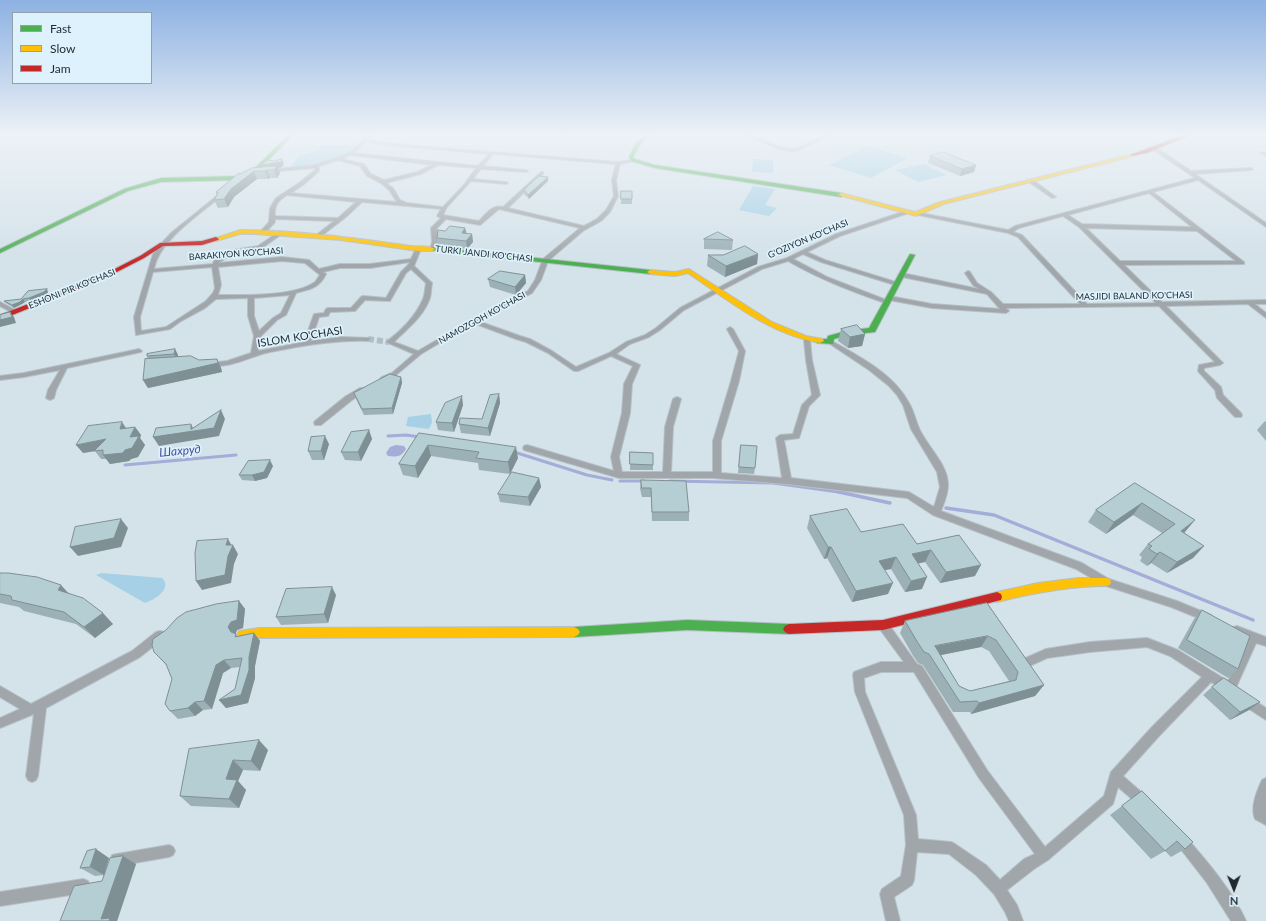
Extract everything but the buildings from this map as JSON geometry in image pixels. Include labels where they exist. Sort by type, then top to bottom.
[{"type":"street","points":[[0,251],[126,190],[171,178],[236,181],[245,177]]},
{"type":"street","points":[[263,232],[272,222],[274,204],[278,199],[287,194],[308,177]]},
{"type":"street","points":[[374,177],[391,189],[398,201],[405,204]]},
{"type":"street","points":[[383,182],[403,177]]},
{"type":"street","points":[[472,177],[442,208],[440,216],[480,223],[495,208],[505,208],[584,228]]},
{"type":"street","points":[[505,208],[537,177]]},
{"type":"street","points":[[545,260],[584,228],[599,220],[614,202],[616,196],[615,177]]},
{"type":"street","points":[[727,177],[853,196],[907,212],[1008,232],[1020,236],[1085,306]]},
{"type":"street","points":[[916,214],[942,203],[1046,177]]},
{"type":"street","points":[[1194,177],[1266,225]]},
{"type":"street","points":[[1008,232],[1017,227],[1197,179]]},
{"type":"street","points":[[470,180],[506,183]]},
{"type":"street","points":[[1031,181],[1054,197]]},
{"type":"street","points":[[227,188],[162,244],[151,265],[151,271],[137,317],[138,334],[170,327],[183,317],[198,310],[215,297],[218,288],[218,280],[214,265],[216,261],[224,255],[235,251],[260,247],[280,233]]},
{"type":"street","points":[[1119,263],[1242,263],[1150,192]]},
{"type":"street","points":[[287,194],[442,208]]},
{"type":"street","points":[[318,236],[360,201]]},
{"type":"street","name":"G'OZIYON KO'CHASI","points":[[473,322],[518,338],[528,340],[550,352],[576,370],[611,354],[628,343],[647,336],[682,310],[760,268],[789,259],[838,235],[907,212]]},
{"type":"street","points":[[1066,215],[1081,226],[1220,363],[1201,366],[1201,371],[1218,389],[1220,396],[1238,415]]},
{"type":"street","points":[[272,217],[339,220]]},
{"type":"street","points":[[433,249],[435,242],[434,228],[445,217]]},
{"type":"street","points":[[1081,226],[1198,229]]},
{"type":"street","name":"TURKI JANDI KO'CHASI","points":[[162,244],[202,243],[240,232],[318,236],[418,250],[433,249],[667,274],[689,271],[719,290]]},
{"type":"street","name":"ESHONI PIR KO'CHASI","points":[[0,318],[108,275],[142,257],[162,244]]},
{"type":"street","points":[[307,344],[316,315],[326,314],[328,310],[353,310],[363,298],[388,300],[404,272],[412,263],[418,250]]},
{"type":"street","points":[[802,252],[823,261],[897,284]]},
{"type":"street","points":[[830,342],[831,338],[846,333],[872,330],[912,255]]},
{"type":"street","points":[[789,259],[808,271],[832,282],[888,300],[932,306],[1006,311],[989,293],[975,284],[968,273]]},
{"type":"street","name":"BARAKIYON KO'CHASI","points":[[151,271],[282,260],[305,260],[318,272]]},
{"type":"street","name":"NAMOZGOH KO'CHASI","points":[[318,423],[349,398],[394,374],[419,353],[530,292],[538,280],[545,260]]},
{"type":"street","points":[[318,272],[340,266],[370,266],[412,263]]},
{"type":"street","points":[[412,263],[429,283],[427,298],[410,323],[390,342],[419,353]]},
{"type":"street","points":[[215,297],[251,297],[294,292],[320,280],[323,274],[318,272]]},
{"type":"street","points":[[902,275],[989,293]]},
{"type":"street","points":[[719,290],[766,321],[807,340],[830,342],[880,376],[898,392],[906,402],[910,418],[919,436],[943,474],[944,483],[936,513]]},
{"type":"street","name":"ISLOM KO'CHASI","points":[[257,336],[275,319],[284,314],[294,292]]},
{"type":"street","name":"ISLOM KO'CHASI","points":[[251,297],[250,316],[257,336],[254,355],[307,344],[345,339],[368,339]]},
{"type":"street","name":"MASJIDI BALAND KO'CHASI","points":[[1002,306],[1085,306],[1266,302]]},
{"type":"street","points":[[1250,303],[1266,316]]},
{"type":"street","points":[[0,304],[15,312]]},
{"type":"street","points":[[717,476],[717,441],[742,351],[730,329]]},
{"type":"street","points":[[787,480],[780,438],[796,436],[806,406],[816,395],[809,360],[807,340]]},
{"type":"street","points":[[0,378],[24,375],[139,351]]},
{"type":"street","points":[[611,354],[637,365],[628,384],[626,413],[615,457],[619,475]]},
{"type":"street","points":[[204,362],[219,365],[254,355]]},
{"type":"street","points":[[50,398],[52,390],[65,366]]},
{"type":"street","points":[[666,474],[668,427],[677,399]]},
{"type":"street","points":[[527,448],[619,475],[666,474],[787,480],[910,495],[936,513],[1079,566],[1106,582],[1174,604],[1266,642]]},
{"type":"street","points":[[242,635],[259,633],[496,634],[602,631],[687,625],[785,629],[883,625],[1032,588],[1087,581],[1106,582]]},
{"type":"street","points":[[883,625],[913,667]]},
{"type":"street","points":[[0,722],[41,705],[136,654],[167,630]]},
{"type":"street","points":[[1230,688],[1254,637]]},
{"type":"street","points":[[1025,663],[1046,654],[1090,647],[1147,642],[1174,654],[1230,688],[1266,715]]},
{"type":"street","points":[[894,921],[887,894],[907,880],[912,844],[910,815],[860,692],[858,675],[881,667],[913,667],[918,669],[983,774],[1044,856]]},
{"type":"street","points":[[999,889],[1029,864],[1044,856],[1109,800],[1115,776],[1156,731],[1210,676]]},
{"type":"street","points":[[0,691],[31,710]]},
{"type":"street","points":[[32,776],[41,705]]},
{"type":"street","points":[[1115,776],[1152,810]]},
{"type":"street","points":[[1266,784],[1261,796],[1259,815],[1266,819]]},
{"type":"street","points":[[1171,830],[1200,863],[1227,900],[1239,921]]},
{"type":"street","points":[[912,844],[951,848],[981,870],[999,889],[1012,910],[1012,914],[1016,921]]},
{"type":"street","points":[[112,874],[117,859],[169,851]]},
{"type":"street","points":[[0,899],[94,884]]},
{"type":"shaded area","points":[[908,177],[939,177],[918,182]]},
{"type":"shaded area","points":[[753,186],[775,189],[765,205],[777,208],[769,216],[739,210]]},
{"type":"shaded area","points":[[431,414],[432,422],[429,429],[406,426],[408,417]]},
{"type":"shaded area","points":[[396,445],[404,446],[406,449],[398,456],[388,456],[386,453],[390,447]]},
{"type":"shaded area","points":[[101,573],[162,578],[165,582],[165,586],[161,594],[145,603],[96,575]]},
{"type":"waterway","points":[[388,436],[406,435],[420,437]]},
{"type":"waterway","points":[[514,452],[587,475],[612,480]]},
{"type":"waterway","name":"Шахруд","points":[[125,465],[236,455]]},
{"type":"waterway","points":[[620,481],[644,481]]},
{"type":"waterway","points":[[670,481],[773,483],[840,492]]},
{"type":"waterway","points":[[840,492],[846,493]]},
{"type":"waterway","points":[[840,492],[890,503]]},
{"type":"waterway","points":[[946,508],[994,515],[1253,620]]},
{"type":"tunnel","points":[[368,339],[389,342]]},
{"type":"traffic: fast","points":[[0,251],[126,190],[161,180],[242,177]]},
{"type":"traffic: fast","points":[[725,177],[841,195]]},
{"type":"traffic: fast","points":[[432,249],[650,272]]},
{"type":"traffic: fast","points":[[820,341],[830,342],[831,338],[846,333],[872,330],[912,255]]},
{"type":"traffic: fast","points":[[574,632],[687,625],[789,629]]},
{"type":"traffic: slow","points":[[841,195],[916,214],[942,203],[1045,177]]},
{"type":"traffic: slow","points":[[216,239],[240,232],[254,232],[340,238],[418,249],[432,249]]},
{"type":"traffic: slow","points":[[650,272],[675,274],[689,271],[752,314],[770,324],[804,338],[820,341]]},
{"type":"traffic: slow","points":[[997,597],[1065,583],[1106,582]]},
{"type":"traffic: slow","points":[[243,635],[259,633],[574,632]]},
{"type":"traffic: jam","points":[[0,318],[107,275],[142,257],[162,244],[202,243],[216,239]]},
{"type":"traffic: jam","points":[[789,629],[883,625],[997,597]]}]
